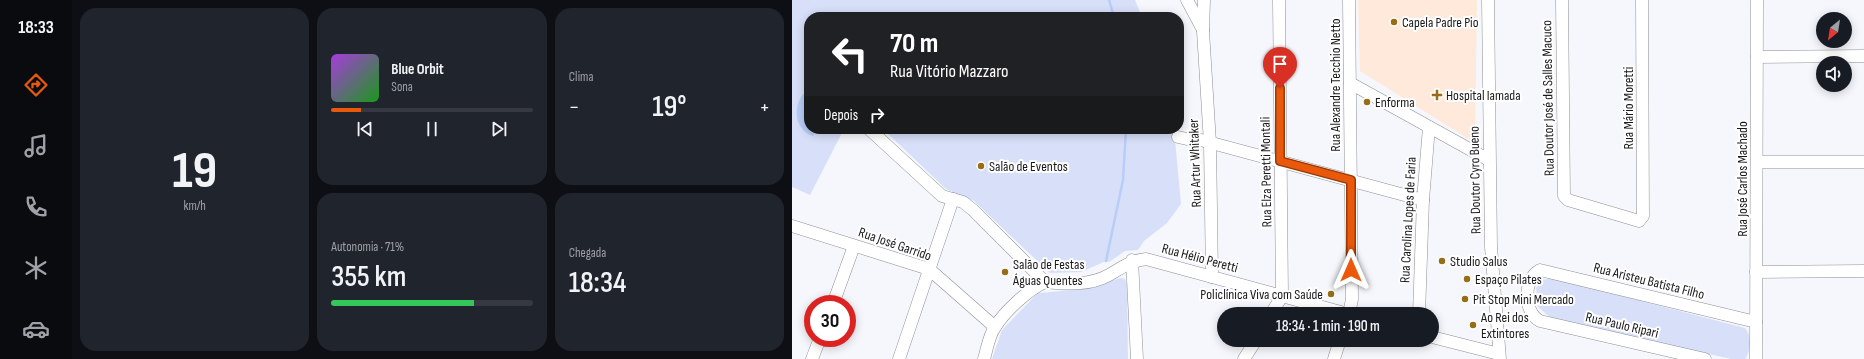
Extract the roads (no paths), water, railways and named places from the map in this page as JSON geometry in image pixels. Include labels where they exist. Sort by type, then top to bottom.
[{"type":"street","points":[[1187,0],[1203,31]]},
{"type":"street","name":"Rua Artur Whitaker","points":[[1204,0],[1203,31],[1210,143],[1212,277]]},
{"type":"street","name":"Rua Elza Peretti Montali","points":[[1278,0],[1282,296]]},
{"type":"street","name":"Rua Alexandre Tecchio Netto","points":[[1349,0],[1352,299],[1350,307]]},
{"type":"street","name":"Rua Doutor Cyro Bueno","points":[[1488,0],[1491,247],[1500,356]]},
{"type":"street","name":"Rua Doutor José de Salles Macuco","points":[[1562,0],[1564,196],[1568,200],[1639,221],[1643,216]]},
{"type":"street","name":"Rua Mário Moretti","points":[[1642,0],[1643,216]]},
{"type":"street","name":"Rua José Carlos Machado","points":[[1756,359],[1758,0]]},
{"type":"street","points":[[1757,56],[1864,56]]},
{"type":"street","points":[[1350,83],[1489,160]]},
{"type":"street","name":"Rua Carolina Lopes de Faria","points":[[1419,307],[1423,200],[1429,127]]},
{"type":"street","points":[[874,134],[942,196],[963,202],[973,210],[1045,282]]},
{"type":"street","points":[[1178,137],[1187,139],[1194,138],[1423,200]]},
{"type":"street","points":[[1757,162],[1864,162]]},
{"type":"street","points":[[899,359],[953,199]]},
{"type":"street","name":"Rua José Garrido","points":[[792,226],[930,269],[994,327]]},
{"type":"street","points":[[836,295],[854,246]]},
{"type":"street","name":"Rua Hélio Peretti","points":[[1132,260],[1146,259],[1323,307]]},
{"type":"street","points":[[984,359],[994,327],[1024,295],[1035,286],[1045,282],[1070,284],[1092,282],[1108,276],[1132,260]]},
{"type":"street","points":[[1132,260],[1137,359]]},
{"type":"street","name":"Rua Aristeu Batista Filho","points":[[1534,273],[1540,270],[1756,322]]},
{"type":"street","points":[[1756,272],[1864,271]]},
{"type":"street","name":"Rua Paulo Ripari","points":[[1534,273],[1528,283],[1529,307],[1534,318],[1549,324],[1705,359]]},
{"type":"street","points":[[1275,307],[1282,296]]},
{"type":"street","points":[[1439,339],[1500,356]]},
{"type":"street","points":[[812,359],[817,347]]},
{"type":"street","points":[[1244,359],[1252,347]]},
{"type":"street","points":[[1334,359],[1338,347]]},
{"type":"water","points":[[804,93],[804,130],[798,121],[797,114],[797,107]]},
{"type":"waterway","points":[[1109,0],[1113,12]]},
{"type":"waterway","points":[[1106,261],[1123,180],[1126,134]]},
{"type":"place","name":"Capela Padre Pio","points":[[1394,22]]},
{"type":"place","name":"Hospital Iamada","points":[[1437,95]]},
{"type":"place","name":"Enforma","points":[[1367,102]]},
{"type":"place","name":"Salão de Eventos","points":[[981,166]]},
{"type":"place","name":"Studio Salus","points":[[1442,261]]},
{"type":"place","name":"Salão de Festas Águas Quentes","points":[[1005,272]]},
{"type":"place","name":"Espaço Pilates","points":[[1467,279]]},
{"type":"place","name":"Policlínica Viva com Saúde","points":[[1331,294]]},
{"type":"place","name":"Pit Stop Mini Mercado","points":[[1465,299]]},
{"type":"place","name":"Ao Rei dos Extintores","points":[[1473,325]]}]
